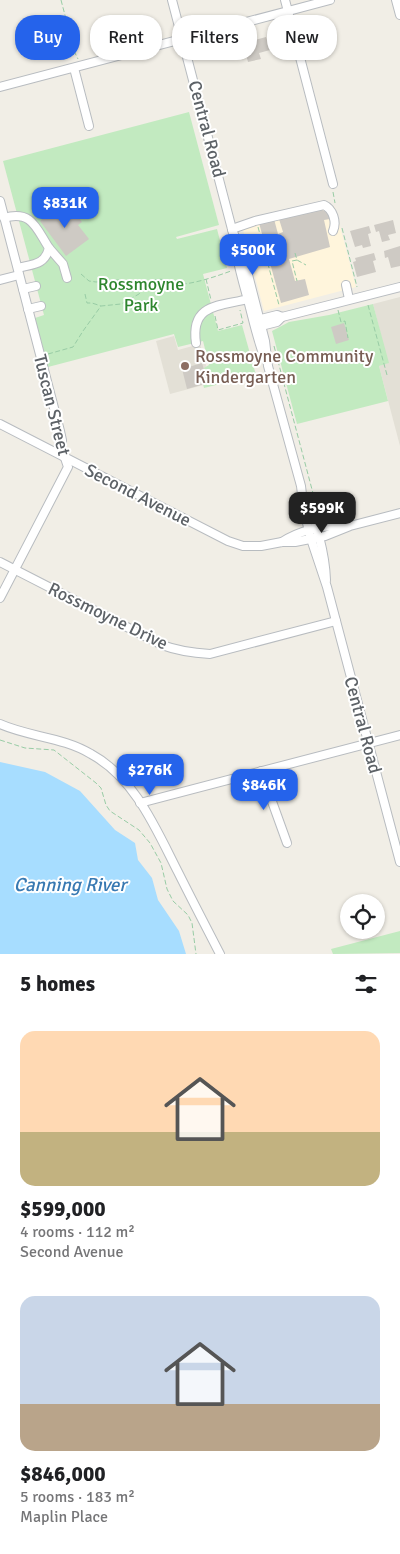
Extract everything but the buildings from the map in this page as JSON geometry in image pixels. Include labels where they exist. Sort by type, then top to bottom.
[{"type":"street","name":"Central Road","points":[[172,0],[176,15]]},
{"type":"street","points":[[285,0],[333,184]]},
{"type":"street","points":[[257,19],[330,0]]},
{"type":"street","points":[[396,0],[400,14]]},
{"type":"street","points":[[0,87],[172,42]]},
{"type":"street","name":"Central Road","points":[[188,60],[232,229],[238,262],[257,324]]},
{"type":"street","points":[[78,67],[89,126]]},
{"type":"street","name":"Tuscan Street","points":[[0,201],[68,467],[0,598]]},
{"type":"street","points":[[232,229],[252,224],[256,221],[324,205],[329,207],[331,212],[335,226],[333,231]]},
{"type":"street","points":[[4,218],[19,215],[30,219],[63,264],[67,278]]},
{"type":"street","name":"Central Road","points":[[232,229],[244,261],[257,324],[259,344],[268,366],[300,486],[310,509],[315,538],[326,565],[327,587],[400,859]]},
{"type":"street","points":[[0,280],[39,263],[47,257],[50,248]]},
{"type":"street","points":[[346,285],[349,299]]},
{"type":"street","points":[[23,289],[36,286]]},
{"type":"street","points":[[280,316],[400,286]]},
{"type":"street","points":[[196,343],[196,325],[204,312],[214,306],[248,299]]},
{"type":"street","points":[[28,309],[41,306]]},
{"type":"street","points":[[257,324],[277,322],[280,316],[277,306]]},
{"type":"street","name":"Second Avenue","points":[[0,424],[228,541],[243,546],[261,546],[315,538],[350,526],[400,513]]},
{"type":"street","name":"Second Avenue","points":[[282,542],[293,535],[313,529],[334,525],[350,526]]},
{"type":"street","name":"Rossmoyne Drive","points":[[0,562],[162,645],[194,653],[210,654],[336,621]]},
{"type":"street","points":[[0,724],[60,740],[92,754],[128,785],[162,842],[220,954]]},
{"type":"street","points":[[140,803],[400,735]]},
{"type":"street","points":[[262,771],[287,844]]},
{"type":"path","points":[[61,0],[78,67]]},
{"type":"path","points":[[333,184],[336,207]]},
{"type":"path","points":[[258,224],[277,306]]},
{"type":"path","points":[[341,225],[357,287]]},
{"type":"path","points":[[295,253],[297,260],[306,265]]},
{"type":"path","points":[[297,260],[292,261],[297,281]]},
{"type":"path","points":[[249,266],[267,261]]},
{"type":"path","points":[[85,294],[87,303],[101,306],[120,304],[139,294],[152,280],[162,279],[185,284],[216,277],[237,269]]},
{"type":"path","points":[[81,274],[89,281],[96,282],[118,280],[149,283]]},
{"type":"path","points":[[367,302],[387,375]]},
{"type":"path","points":[[41,356],[73,347],[101,306]]},
{"type":"path","points":[[338,309],[342,323],[345,321],[348,338]]},
{"type":"path","points":[[0,740],[25,748],[54,750],[101,788],[106,805],[110,811],[139,830],[150,843],[161,862],[167,890],[173,901],[188,915],[192,923],[196,954]]},
{"type":"shaded area","points":[[323,201],[335,207],[356,287],[264,311],[241,222]]},
{"type":"shaded area","points":[[400,297],[400,446],[379,366],[388,363],[373,304]]},
{"type":"shaded area","name":"Rossmoyne Community Kindergarten","points":[[174,336],[178,350],[200,344],[211,383],[170,394],[156,341]]},
{"type":"green space","name":"Rossmoyne Park","points":[[189,112],[219,225],[176,237],[177,239],[217,229],[227,268],[203,274],[218,331],[242,325],[256,375],[204,388],[203,384],[208,383],[204,368],[209,365],[203,341],[178,347],[174,334],[48,367],[35,318],[44,315],[3,161]]},
{"type":"green space","points":[[373,304],[389,363],[379,366],[388,401],[297,424],[272,331],[289,322],[329,315]]},
{"type":"green space","points":[[400,931],[400,953],[333,954],[331,949],[369,939],[385,939],[385,935]]},
{"type":"water","name":"Canning River","points":[[0,762],[45,772],[80,791],[115,830],[135,843],[138,860],[152,878],[158,900],[179,931],[186,954],[0,954]]},
{"type":"place","name":"Rossmoyne Community Kindergarten","points":[[185,366]]}]
